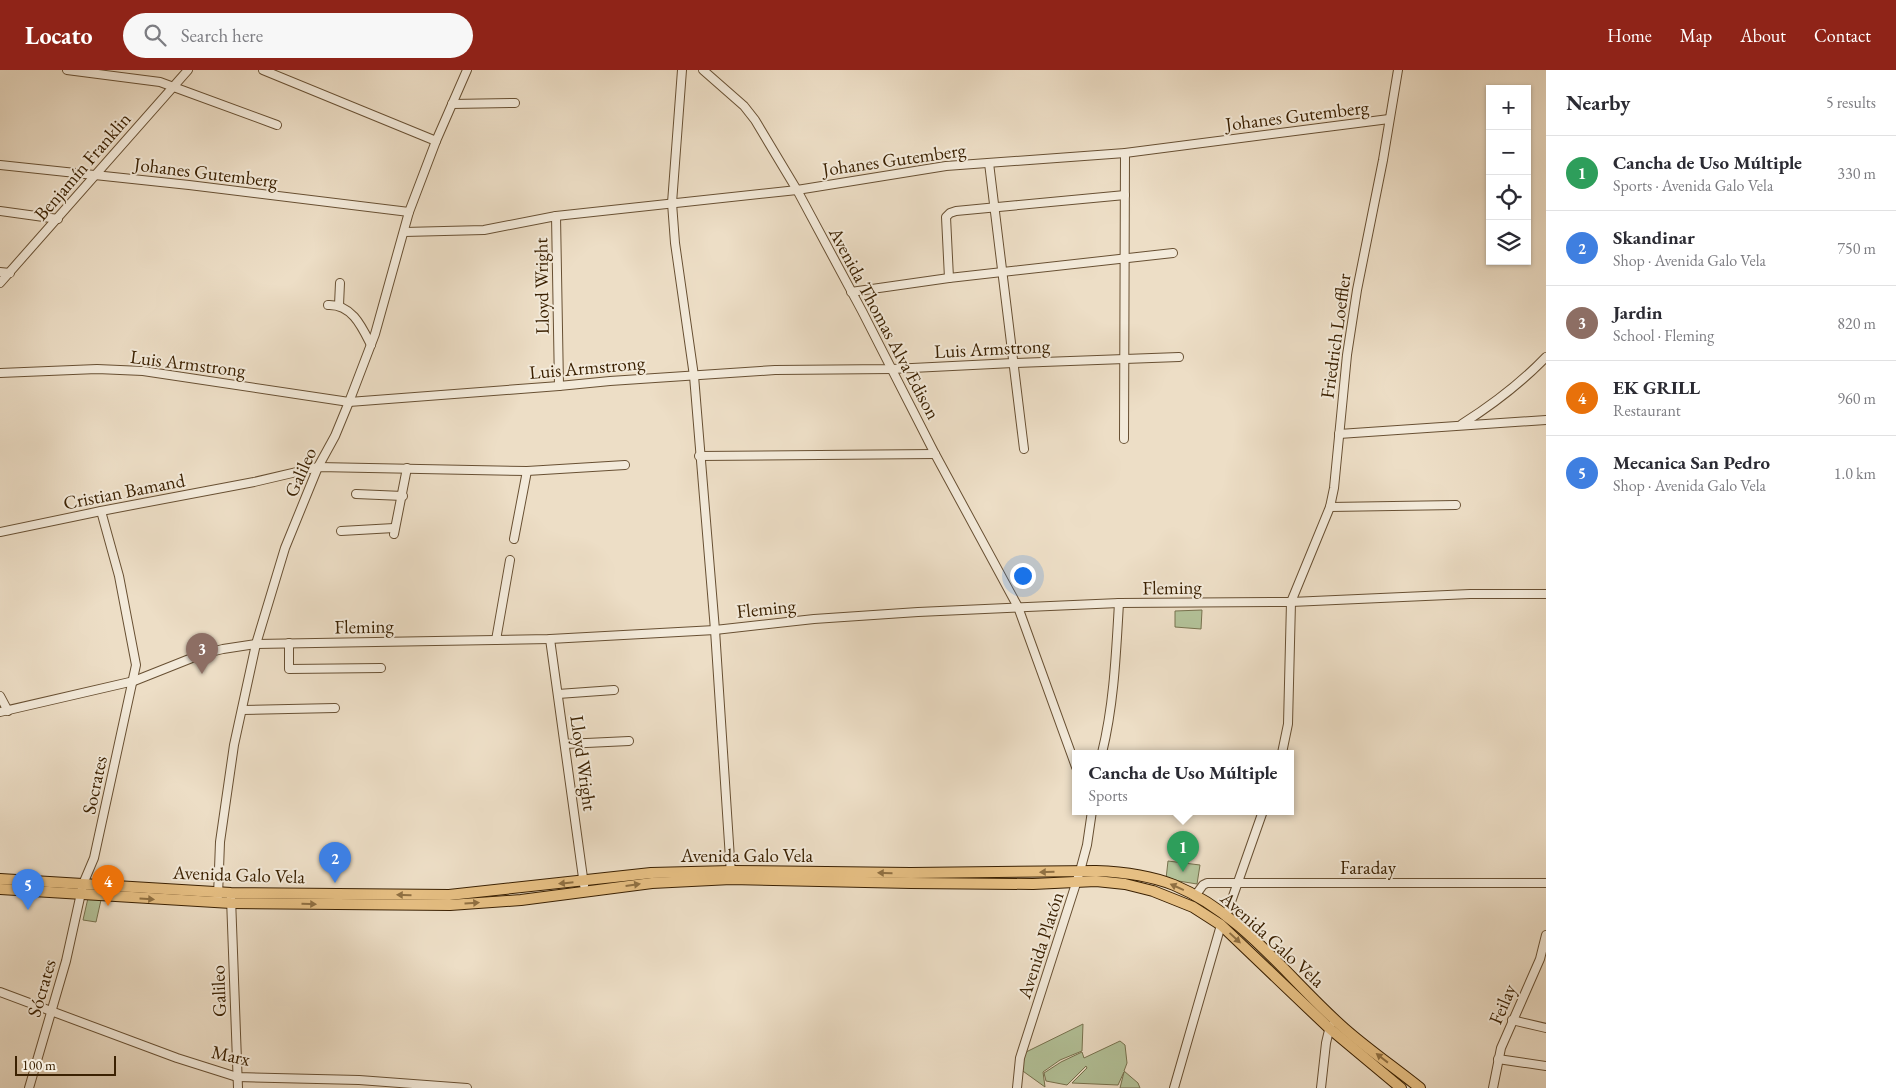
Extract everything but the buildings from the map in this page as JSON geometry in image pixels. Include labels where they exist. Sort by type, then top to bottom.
[{"type":"main road","name":"Avenida Galo Vela","points":[[911,878],[1111,871],[1141,876],[1175,886],[1195,896],[1223,921],[1329,1028],[1401,1088]]},
{"type":"main road","name":"Avenida Galo Vela","points":[[0,879],[338,905],[450,900],[521,900],[651,873],[1096,881],[1125,884],[1153,891],[1223,921],[1247,934],[1345,1029],[1420,1088]]},
{"type":"main road","name":"Avenida Galo Vela","points":[[0,889],[81,895],[218,897]]},
{"type":"main road","name":"Avenida Galo Vela","points":[[231,898],[338,894],[450,900]]},
{"type":"main road","points":[[338,894],[338,905]]},
{"type":"street","points":[[67,70],[160,82],[277,125]]},
{"type":"street","name":"Benjamín Franklin","points":[[0,283],[188,70]]},
{"type":"street","points":[[263,70],[436,141]]},
{"type":"street","name":"Galileo","points":[[218,897],[220,842],[234,745],[256,644],[286,548],[318,467],[335,436],[371,345],[409,212],[436,141],[467,70]]},
{"type":"street","points":[[682,70],[672,203],[675,243],[694,376],[699,456],[715,630],[731,875]]},
{"type":"street","name":"Avenida Thomas Alva Edison","points":[[703,70],[744,106],[755,120],[797,190],[1018,608],[1072,756]]},
{"type":"street","name":"Friedrich Loeffler","points":[[1291,602],[1330,507],[1334,488],[1347,355],[1357,290],[1398,70]]},
{"type":"street","points":[[452,104],[515,103]]},
{"type":"street","name":"Johanes Gutemberg","points":[[404,232],[484,230],[556,216],[797,190],[946,166],[1125,153],[1389,119]]},
{"type":"street","points":[[1124,440],[1125,153]]},
{"type":"street","points":[[989,163],[1024,449]]},
{"type":"street","name":"Johanes Gutemberg","points":[[0,165],[189,185],[409,212]]},
{"type":"street","points":[[949,278],[946,217],[950,213],[1125,195]]},
{"type":"street","points":[[0,211],[58,219]]},
{"type":"street","name":"Lloyd Wright","points":[[556,216],[559,386]]},
{"type":"street","points":[[851,292],[949,278],[1173,253]]},
{"type":"street","points":[[0,272],[10,272]]},
{"type":"street","points":[[339,305],[340,283]]},
{"type":"street","points":[[328,305],[339,305],[358,321],[371,345]]},
{"type":"street","name":"Luis Armstrong","points":[[0,373],[97,369],[143,371],[349,402],[775,370],[892,369],[1179,357]]},
{"type":"street","points":[[1460,425],[1502,396],[1546,357]]},
{"type":"street","points":[[1339,434],[1546,420]]},
{"type":"street","points":[[699,456],[935,454]]},
{"type":"street","name":"Cristian Bamand","points":[[0,532],[254,482],[318,467],[527,470],[625,465]]},
{"type":"street","points":[[341,531],[394,531],[408,468]]},
{"type":"street","points":[[514,539],[527,470]]},
{"type":"street","points":[[356,494],[403,496]]},
{"type":"street","points":[[1330,507],[1456,505]]},
{"type":"street","name":"Socrates","points":[[81,895],[83,884],[94,858],[136,665],[119,576],[101,511]]},
{"type":"street","points":[[496,640],[510,560]]},
{"type":"street","name":"Fleming","points":[[4,711],[134,681],[202,654],[223,648],[256,644],[550,639],[715,630],[814,619],[1120,603],[1291,602],[1470,594],[1546,594]]},
{"type":"street","points":[[1283,750],[1288,724],[1291,602]]},
{"type":"street","points":[[1103,750],[1110,723],[1114,690],[1120,603]]},
{"type":"street","name":"Lloyd Wright","points":[[550,639],[584,887]]},
{"type":"street","points":[[289,643],[289,669],[380,668]]},
{"type":"street","points":[[558,694],[614,690]]},
{"type":"street","points":[[0,696],[4,711]]},
{"type":"street","points":[[242,710],[335,708]]},
{"type":"street","points":[[565,744],[629,742]]},
{"type":"street","name":"Avenida Platón","points":[[1016,1088],[1020,1058],[1077,882],[1087,845],[1091,815]]},
{"type":"street","points":[[1174,1088],[1223,921],[1262,815]]},
{"type":"street","name":"Faraday","points":[[1195,896],[1207,882],[1546,883]]},
{"type":"street","name":"Sócrates","points":[[29,1088],[66,961],[81,895]]},
{"type":"street","name":"Galileo","points":[[231,898],[238,1088]]},
{"type":"street","name":"Feilay","points":[[1493,1088],[1498,1059],[1512,1020],[1540,959],[1546,935]]},
{"type":"street","name":"Marx","points":[[0,992],[177,1058],[237,1077],[467,1088]]},
{"type":"street","points":[[1321,1088],[1329,1028],[1333,1017]]},
{"type":"street","points":[[1512,1020],[1546,1028]]},
{"type":"street","points":[[1498,1059],[1546,1066]]},
{"type":"green space","points":[[1202,610],[1201,629],[1175,627],[1175,611]]},
{"type":"green space","points":[[1168,861],[1200,865],[1197,884],[1166,879]]},
{"type":"green space","points":[[88,898],[101,900],[96,922],[83,920]]},
{"type":"green space","points":[[1083,1024],[1082,1051],[1060,1060],[1043,1072],[1045,1087],[1020,1069],[1024,1053]]},
{"type":"green space","points":[[1120,1041],[1125,1045],[1127,1063],[1124,1071],[1138,1083],[1140,1088],[1120,1088],[1124,1072],[1118,1085],[1072,1083],[1087,1068],[1086,1066],[1067,1085],[1046,1081],[1044,1073],[1061,1062],[1082,1052],[1084,1058]]},
{"type":"place","name":"Jardin","points":[[202,674]]},
{"type":"place","name":"Cancha de Uso Múltiple","points":[[1183,872]]},
{"type":"place","name":"Skandinar","points":[[335,883]]},
{"type":"place","name":"EK GRILL","points":[[108,906]]},
{"type":"place","name":"Mecanica San Pedro","points":[[28,910]]}]
